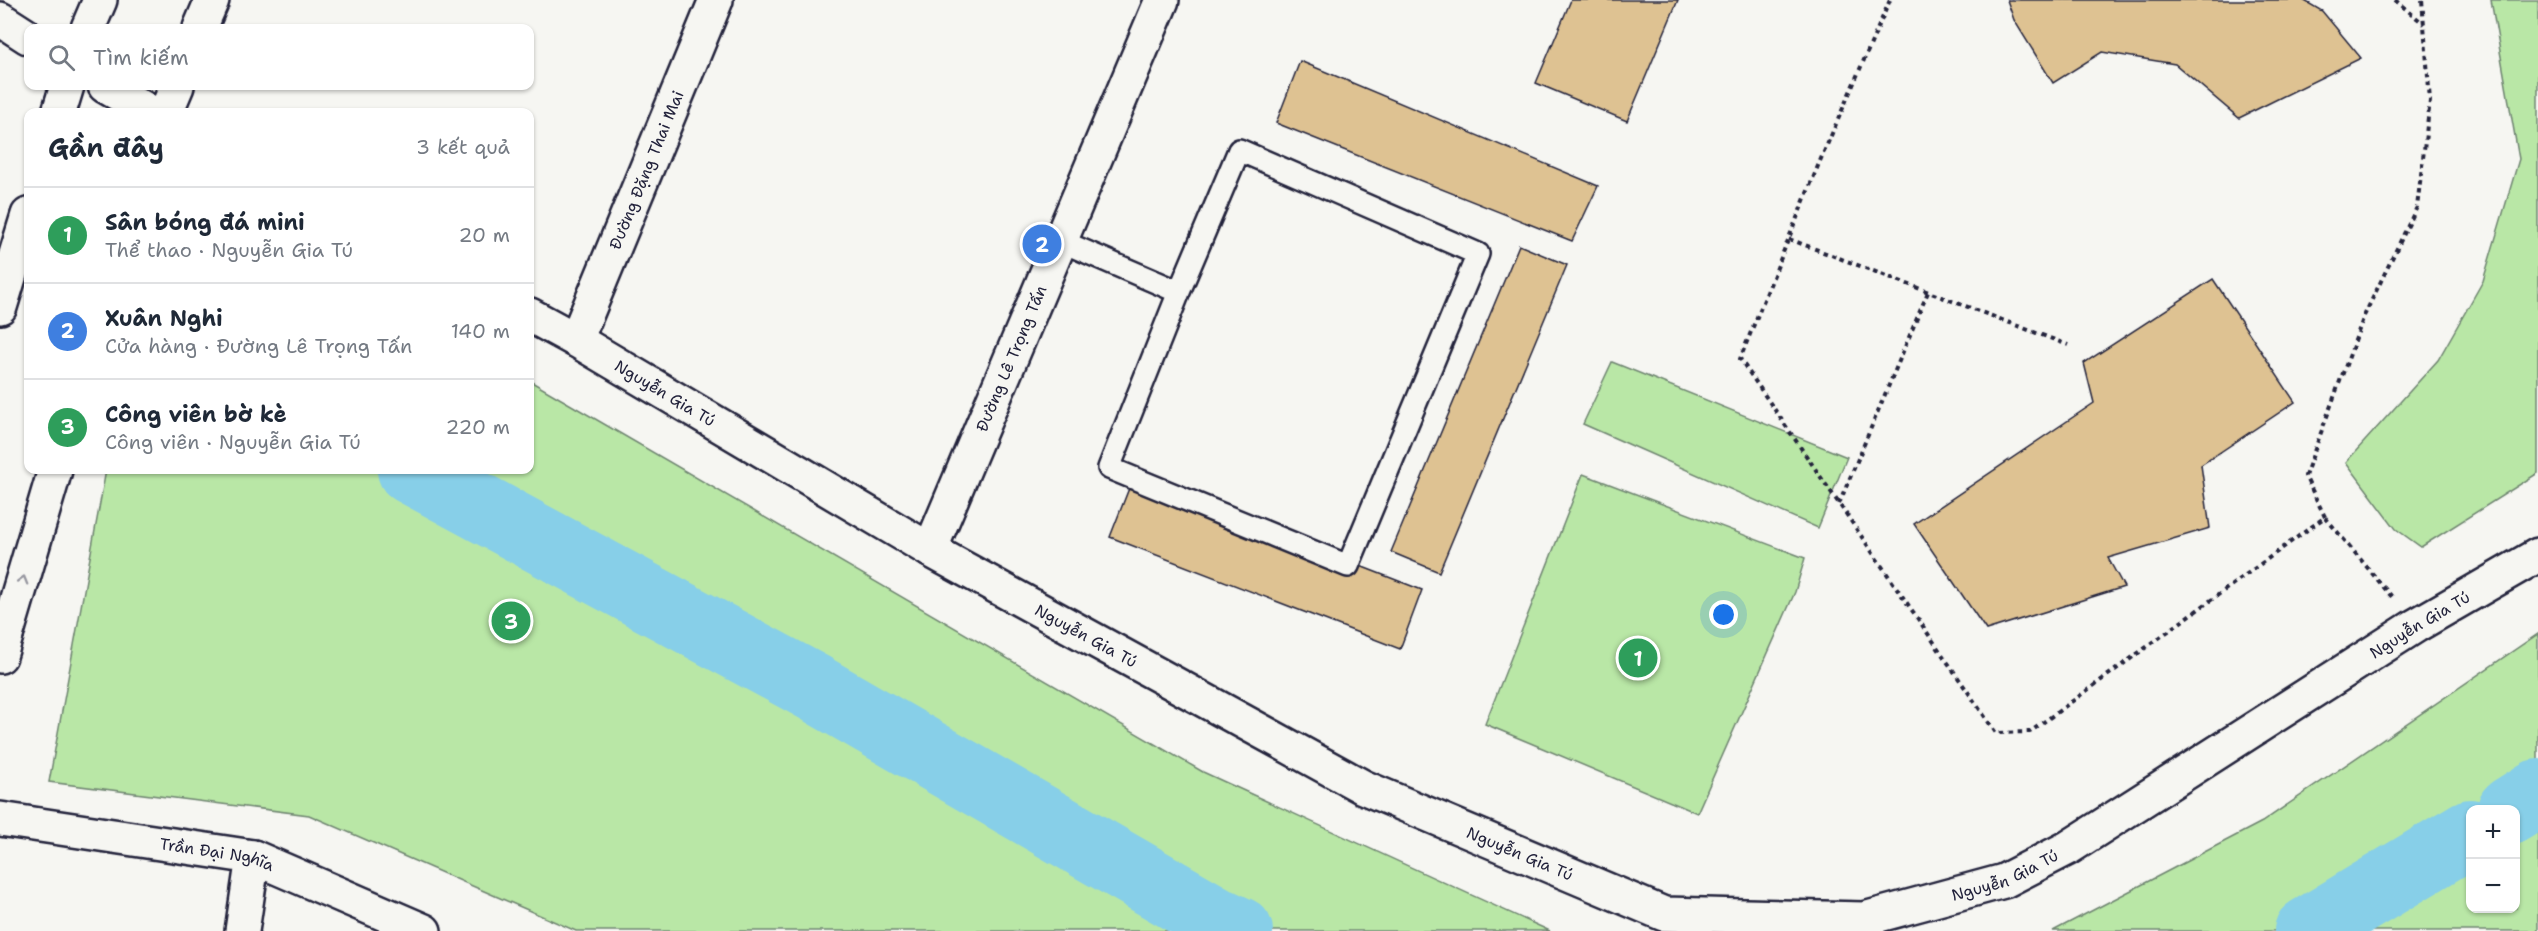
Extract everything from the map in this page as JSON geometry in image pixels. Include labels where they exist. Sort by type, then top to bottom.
[{"type":"street","points":[[90,24],[100,0]]},
{"type":"street","points":[[202,24],[212,0]]},
{"type":"street","name":"Đường Đặng Thai Mai","points":[[576,340],[716,0]]},
{"type":"street","name":"Đường Lê Trọng Tấn","points":[[930,550],[1162,0]]},
{"type":"street","points":[[0,19],[24,34]]},
{"type":"street","points":[[60,108],[65,90]]},
{"type":"street","points":[[112,90],[143,108]]},
{"type":"street","points":[[168,108],[175,90]]},
{"type":"street","points":[[0,307],[24,228]]},
{"type":"street","name":"Nguyễn Gia Tú","points":[[534,317],[930,550],[1363,787],[1664,914],[1864,919],[2004,881],[2068,848],[2415,626],[2538,555]]},
{"type":"street","points":[[0,656],[54,474]]},
{"type":"street","name":"Trần Đại Nghĩa","points":[[0,819],[253,858],[424,931]]},
{"type":"street","points":[[242,931],[253,858]]},
{"type":"lane","points":[[1239,150],[1478,254],[1348,566],[1109,468],[1179,292],[1239,150]]},
{"type":"lane","points":[[1061,241],[1179,292]]},
{"type":"path","points":[[1890,0],[1740,359],[1996,733],[2030,732],[2325,517]]},
{"type":"path","points":[[2395,0],[2425,25]]},
{"type":"path","points":[[2415,626],[2325,517],[2305,476],[2364,316],[2417,207],[2430,101],[2422,0]]},
{"type":"path","points":[[1789,239],[2067,345]]},
{"type":"path","points":[[1839,504],[1928,292]]},
{"type":"green space","points":[[2491,0],[2538,0],[2538,473],[2421,547],[2396,529],[2346,462],[2438,360],[2483,281],[2519,159]]},
{"type":"green space","points":[[1612,362],[1847,457],[1818,528],[1583,424]]},
{"type":"green space","points":[[534,383],[1203,772],[1550,931],[576,931],[309,815],[49,782],[105,474],[534,474]]},
{"type":"green space","points":[[1583,474],[1805,558],[1795,592],[1697,813],[1485,724]]},
{"type":"green space","points":[[2538,634],[2538,931],[2053,931],[2262,822]]},
{"type":"building","points":[[1571,0],[1678,0],[1627,121],[1536,83]]},
{"type":"building","points":[[2007,0],[2303,0],[2322,11],[2361,58],[2239,118],[2175,64],[2102,52],[2053,83],[2014,20]]},
{"type":"building","points":[[1300,61],[1598,186],[1572,241],[1276,123]]},
{"type":"building","points":[[1519,245],[1567,265],[1439,572],[1391,552]]},
{"type":"building","points":[[2213,279],[2295,402],[2201,465],[2210,528],[2108,558],[2124,587],[1986,630],[1914,524],[2094,403],[2084,363]]},
{"type":"building","points":[[1133,478],[1422,590],[1400,649],[1110,537]]},
{"type":"waterway","points":[[418,474],[813,687],[1239,931]]},
{"type":"waterway","points":[[2519,805],[2538,793]]},
{"type":"waterway","points":[[2308,931],[2466,835]]},
{"type":"place","name":"Xuân Nghi","points":[[1042,244]]},
{"type":"place","name":"Công viên bờ kè","points":[[511,621]]},
{"type":"place","name":"Sân bóng đá mini","points":[[1638,658]]}]
